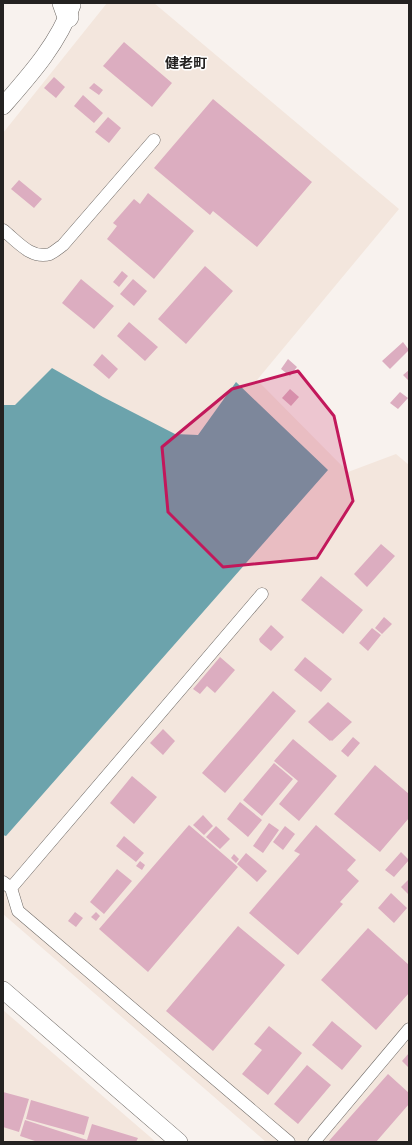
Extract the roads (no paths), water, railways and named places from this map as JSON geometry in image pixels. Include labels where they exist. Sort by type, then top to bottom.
[{"type":"street","points":[[3,106],[48,51],[61,30],[68,8]]},
{"type":"street","points":[[3,230],[29,252],[40,255],[50,254],[63,245],[154,140]]},
{"type":"street","points":[[262,594],[7,885],[18,911],[289,1142]]},
{"type":"street","points":[[3,990],[179,1142]]},
{"type":"street","points":[[314,1142],[409,1029]]},
{"type":"water","points":[[52,368],[103,397],[175,434],[198,435],[236,382],[328,470],[6,836],[3,835],[3,405],[15,405]]},
{"type":"district","name":"健老町","points":[[186,63]]}]
